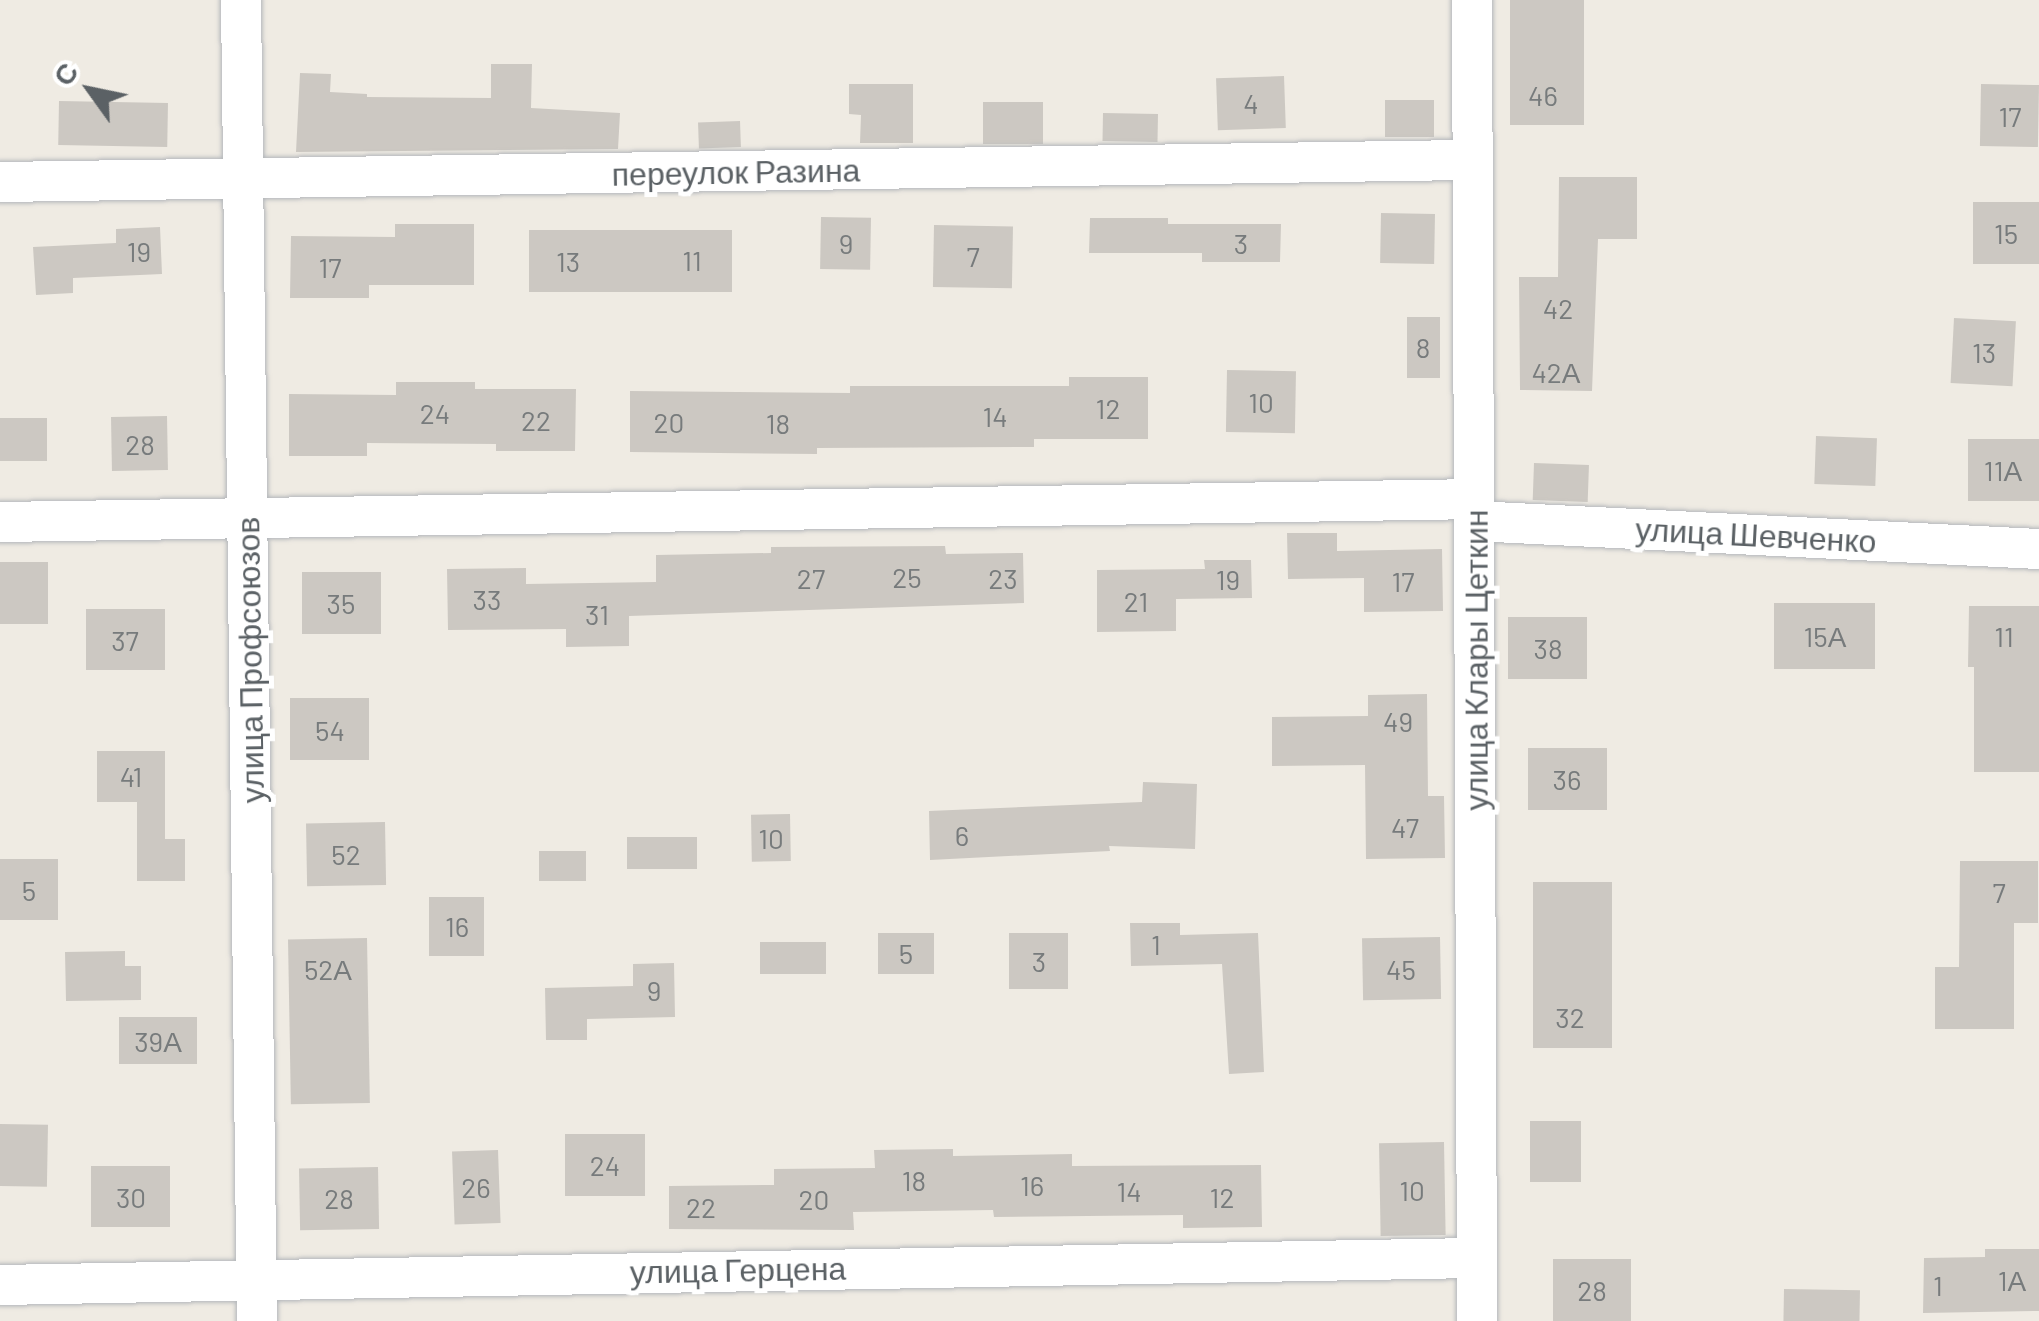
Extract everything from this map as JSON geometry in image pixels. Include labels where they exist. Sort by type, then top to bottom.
[{"type":"street","name":"улица Профсоюзов","points":[[241,0],[257,1321]]},
{"type":"street","name":"улица Клары Цеткин","points":[[1472,0],[1477,1321]]},
{"type":"street","name":"переулок Разина","points":[[0,182],[1472,160]]},
{"type":"street","name":"улица Шевченко","points":[[0,522],[248,516],[1474,510],[2039,549]]},
{"type":"street","name":"улица Герцена","points":[[0,1285],[1477,1258]]},
{"type":"building","points":[[1510,0],[1584,0],[1584,125],[1510,125]]},
{"type":"building","points":[[491,64],[532,64],[531,108],[620,113],[618,149],[296,152],[300,73],[331,74],[330,92],[367,97],[491,98]]},
{"type":"building","points":[[1284,76],[1286,128],[1218,130],[1216,78]]},
{"type":"building","points":[[849,84],[913,84],[913,143],[860,143],[861,115],[849,114]]},
{"type":"building","points":[[1981,84],[2039,85],[2038,147],[1980,146]]},
{"type":"building","points":[[1385,100],[1434,100],[1434,137],[1385,137]]},
{"type":"building","points":[[59,101],[168,103],[167,147],[58,145]]},
{"type":"building","points":[[983,102],[1043,102],[1043,144],[983,144]]},
{"type":"building","points":[[1103,113],[1158,114],[1158,142],[1103,141]]},
{"type":"building","points":[[740,121],[741,147],[699,148],[698,122]]},
{"type":"building","points":[[1559,177],[1637,177],[1637,239],[1598,239],[1592,391],[1520,390],[1519,277],[1558,277]]},
{"type":"building","points":[[1973,202],[2039,202],[2039,264],[1973,264]]},
{"type":"building","points":[[1381,213],[1435,214],[1434,264],[1380,263]]},
{"type":"building","points":[[821,217],[871,218],[870,270],[820,269]]},
{"type":"building","points":[[1090,218],[1168,218],[1168,224],[1281,224],[1280,262],[1202,262],[1202,253],[1089,253]]},
{"type":"building","points":[[395,224],[474,224],[474,285],[369,285],[369,298],[290,298],[291,236],[395,237]]},
{"type":"building","points":[[934,225],[1013,226],[1012,288],[933,287]]},
{"type":"building","points":[[160,227],[162,274],[73,278],[73,293],[36,295],[33,247],[116,243],[116,229]]},
{"type":"building","points":[[529,230],[732,230],[732,292],[529,292]]},
{"type":"building","points":[[1407,317],[1440,317],[1440,378],[1407,378]]},
{"type":"building","points":[[1954,318],[2016,321],[2013,386],[1951,383]]},
{"type":"building","points":[[1227,370],[1296,371],[1295,433],[1226,432]]},
{"type":"building","points":[[1069,377],[1148,377],[1148,439],[1034,439],[1034,447],[817,448],[817,454],[630,452],[630,391],[850,393],[850,386],[1069,386]]},
{"type":"building","points":[[396,382],[475,382],[475,389],[576,389],[575,451],[496,451],[496,444],[367,443],[367,456],[289,456],[289,394],[396,395]]},
{"type":"building","points":[[167,416],[168,470],[112,471],[111,417]]},
{"type":"building","points":[[0,418],[47,418],[47,461],[0,461]]},
{"type":"building","points":[[1816,436],[1877,438],[1875,486],[1814,484]]},
{"type":"building","points":[[1968,439],[2039,439],[2039,501],[1968,501]]},
{"type":"building","points":[[1534,463],[1589,465],[1588,502],[1533,500]]},
{"type":"building","points":[[1287,533],[1337,533],[1337,551],[1442,549],[1443,611],[1364,612],[1364,578],[1288,579]]},
{"type":"building","points":[[945,546],[946,554],[1023,553],[1024,603],[629,616],[629,646],[566,647],[566,629],[448,630],[447,569],[526,568],[526,584],[656,582],[656,555],[771,553],[771,547]]},
{"type":"building","points":[[1204,560],[1251,560],[1252,598],[1176,599],[1176,631],[1097,632],[1097,570],[1205,569]]},
{"type":"building","points":[[0,562],[48,562],[48,624],[0,624]]},
{"type":"building","points":[[302,572],[381,572],[381,634],[302,634]]},
{"type":"building","points":[[1774,603],[1875,603],[1875,669],[1774,669]]},
{"type":"building","points":[[1969,606],[2039,606],[2039,772],[1974,772],[1974,667],[1968,667]]},
{"type":"building","points":[[86,609],[165,609],[165,670],[86,670]]},
{"type":"building","points":[[1508,617],[1587,617],[1587,679],[1508,679]]},
{"type":"building","points":[[1427,694],[1428,796],[1444,796],[1445,858],[1366,859],[1365,765],[1272,766],[1272,717],[1368,716],[1368,695]]},
{"type":"building","points":[[290,698],[369,698],[369,760],[290,760]]},
{"type":"building","points":[[1528,748],[1607,748],[1607,810],[1528,810]]},
{"type":"building","points":[[97,751],[165,751],[165,839],[185,839],[185,881],[137,881],[137,802],[97,802]]},
{"type":"building","points":[[1143,782],[1197,784],[1195,849],[1109,846],[1110,851],[930,860],[929,811],[1142,802]]},
{"type":"building","points":[[790,814],[791,861],[752,862],[751,815]]},
{"type":"building","points":[[385,822],[386,885],[307,886],[306,823]]},
{"type":"building","points":[[627,837],[697,837],[697,869],[627,869]]},
{"type":"building","points":[[539,851],[586,851],[586,881],[539,881]]},
{"type":"building","points":[[0,859],[58,859],[58,920],[0,920]]},
{"type":"building","points":[[1960,861],[2038,861],[2038,923],[2014,923],[2014,1029],[1935,1029],[1935,967],[1959,967]]},
{"type":"building","points":[[1533,882],[1612,882],[1612,1048],[1533,1048]]},
{"type":"building","points":[[429,897],[484,897],[484,956],[429,956]]},
{"type":"building","points":[[1130,923],[1180,923],[1180,935],[1258,933],[1264,1072],[1229,1074],[1222,964],[1131,966]]},
{"type":"building","points":[[878,933],[934,933],[934,974],[878,974]]},
{"type":"building","points":[[1009,933],[1068,933],[1068,989],[1009,989]]},
{"type":"building","points":[[1440,937],[1441,999],[1363,1000],[1362,938]]},
{"type":"building","points":[[367,938],[370,1103],[291,1104],[288,939]]},
{"type":"building","points":[[760,942],[826,942],[826,974],[760,974]]},
{"type":"building","points":[[125,951],[125,966],[141,966],[141,1000],[66,1001],[65,952]]},
{"type":"building","points":[[674,963],[675,1017],[587,1019],[587,1040],[546,1040],[545,988],[633,986],[633,964]]},
{"type":"building","points":[[119,1017],[197,1017],[197,1064],[119,1064]]},
{"type":"building","points":[[1530,1121],[1581,1121],[1581,1182],[1530,1182]]},
{"type":"building","points":[[0,1124],[48,1125],[47,1187],[0,1186]]},
{"type":"building","points":[[565,1134],[645,1134],[645,1196],[565,1196]]},
{"type":"building","points":[[1444,1142],[1446,1235],[1381,1236],[1379,1143]]},
{"type":"building","points":[[953,1149],[953,1156],[1072,1154],[1072,1166],[1261,1165],[1262,1227],[1183,1228],[1183,1215],[994,1217],[993,1210],[853,1212],[854,1230],[669,1229],[669,1186],[774,1185],[774,1169],[875,1168],[874,1150]]},
{"type":"building","points":[[498,1150],[501,1223],[455,1225],[452,1152]]},
{"type":"building","points":[[91,1166],[170,1166],[170,1227],[91,1227]]},
{"type":"building","points":[[378,1167],[379,1229],[300,1230],[299,1168]]},
{"type":"building","points":[[1985,1249],[2039,1249],[2039,1311],[1923,1313],[1924,1258],[1985,1257]]},
{"type":"building","points":[[1553,1259],[1631,1259],[1631,1321],[1553,1321]]},
{"type":"building","points":[[1784,1289],[1860,1290],[1859,1321],[1783,1321]]}]
